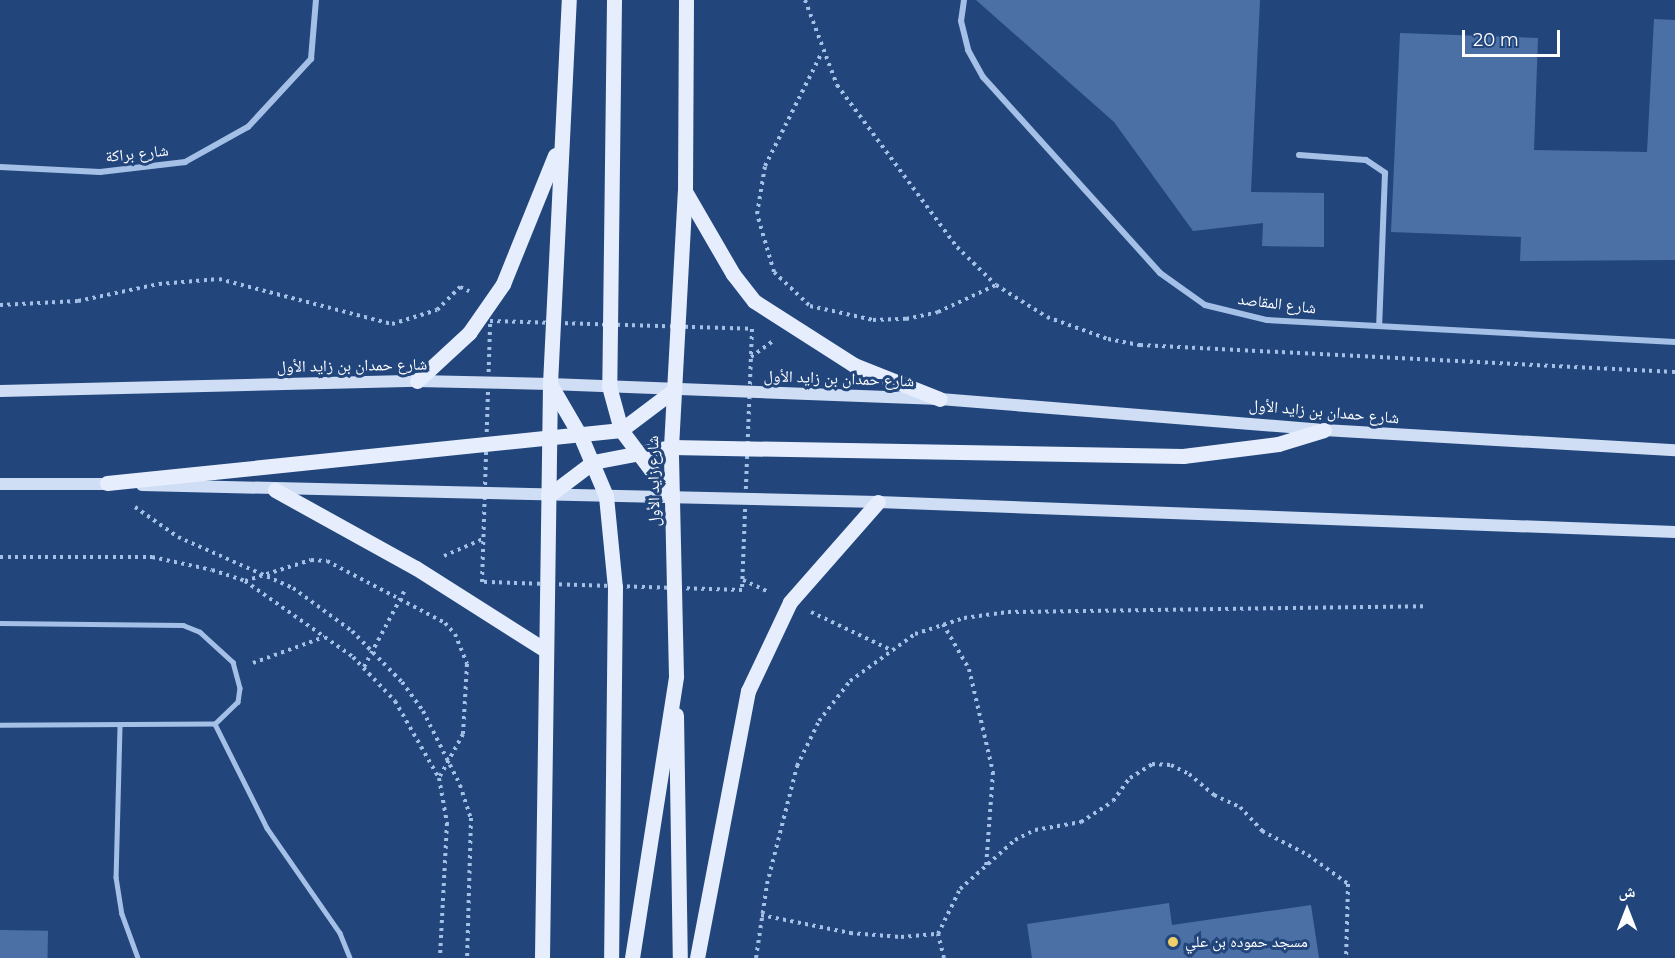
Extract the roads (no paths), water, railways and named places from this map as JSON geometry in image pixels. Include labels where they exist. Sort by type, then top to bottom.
[{"type":"main road","points":[[542,958],[550,384],[560,144],[569,0]]},
{"type":"main road","points":[[614,0],[609,386],[621,430],[634,452],[672,498]]},
{"type":"main road","name":"شارع زايد الأول","points":[[632,958],[676,676],[671,447],[685,192],[686,0]]},
{"type":"main road","points":[[417,381],[469,333],[503,284],[560,144]]},
{"type":"main road","points":[[685,192],[733,274],[754,301],[790,328],[854,365],[940,399]]},
{"type":"main road","name":"شارع حمدان بن زايد الأول","points":[[0,391],[417,381],[609,386],[940,399],[1324,430],[1675,450]]},
{"type":"main road","points":[[550,384],[581,437],[606,496],[615,586],[611,958]]},
{"type":"main road","points":[[106,483],[581,437],[621,430],[674,390]]},
{"type":"main road","points":[[548,496],[593,462],[634,452],[671,447],[1160,457],[1243,450],[1324,430]]},
{"type":"main road","points":[[0,484],[106,483],[275,490],[878,501],[1675,532]]},
{"type":"main road","points":[[275,490],[416,568],[545,650]]},
{"type":"main road","points":[[697,958],[748,691],[790,602],[878,501]]},
{"type":"main road","points":[[676,676],[680,958]]},
{"type":"street","name":"شارع براكة","points":[[0,166],[100,172],[185,162],[248,127],[311,59],[316,0]]},
{"type":"street","name":"شارع المقاصد","points":[[964,0],[961,21],[966,41],[983,77],[1179,290],[1236,315],[1379,326],[1675,342]]},
{"type":"street","points":[[1299,155],[1366,160],[1385,173],[1379,326]]},
{"type":"lane","points":[[0,623],[183,625],[215,643],[236,669],[238,702],[215,724],[0,725]]},
{"type":"lane","points":[[215,724],[267,828],[340,933],[350,958]]},
{"type":"lane","points":[[120,726],[116,877],[122,914],[138,958]]},
{"type":"place","name":"مسجد حموده بن علي","points":[[1173,942]]}]
